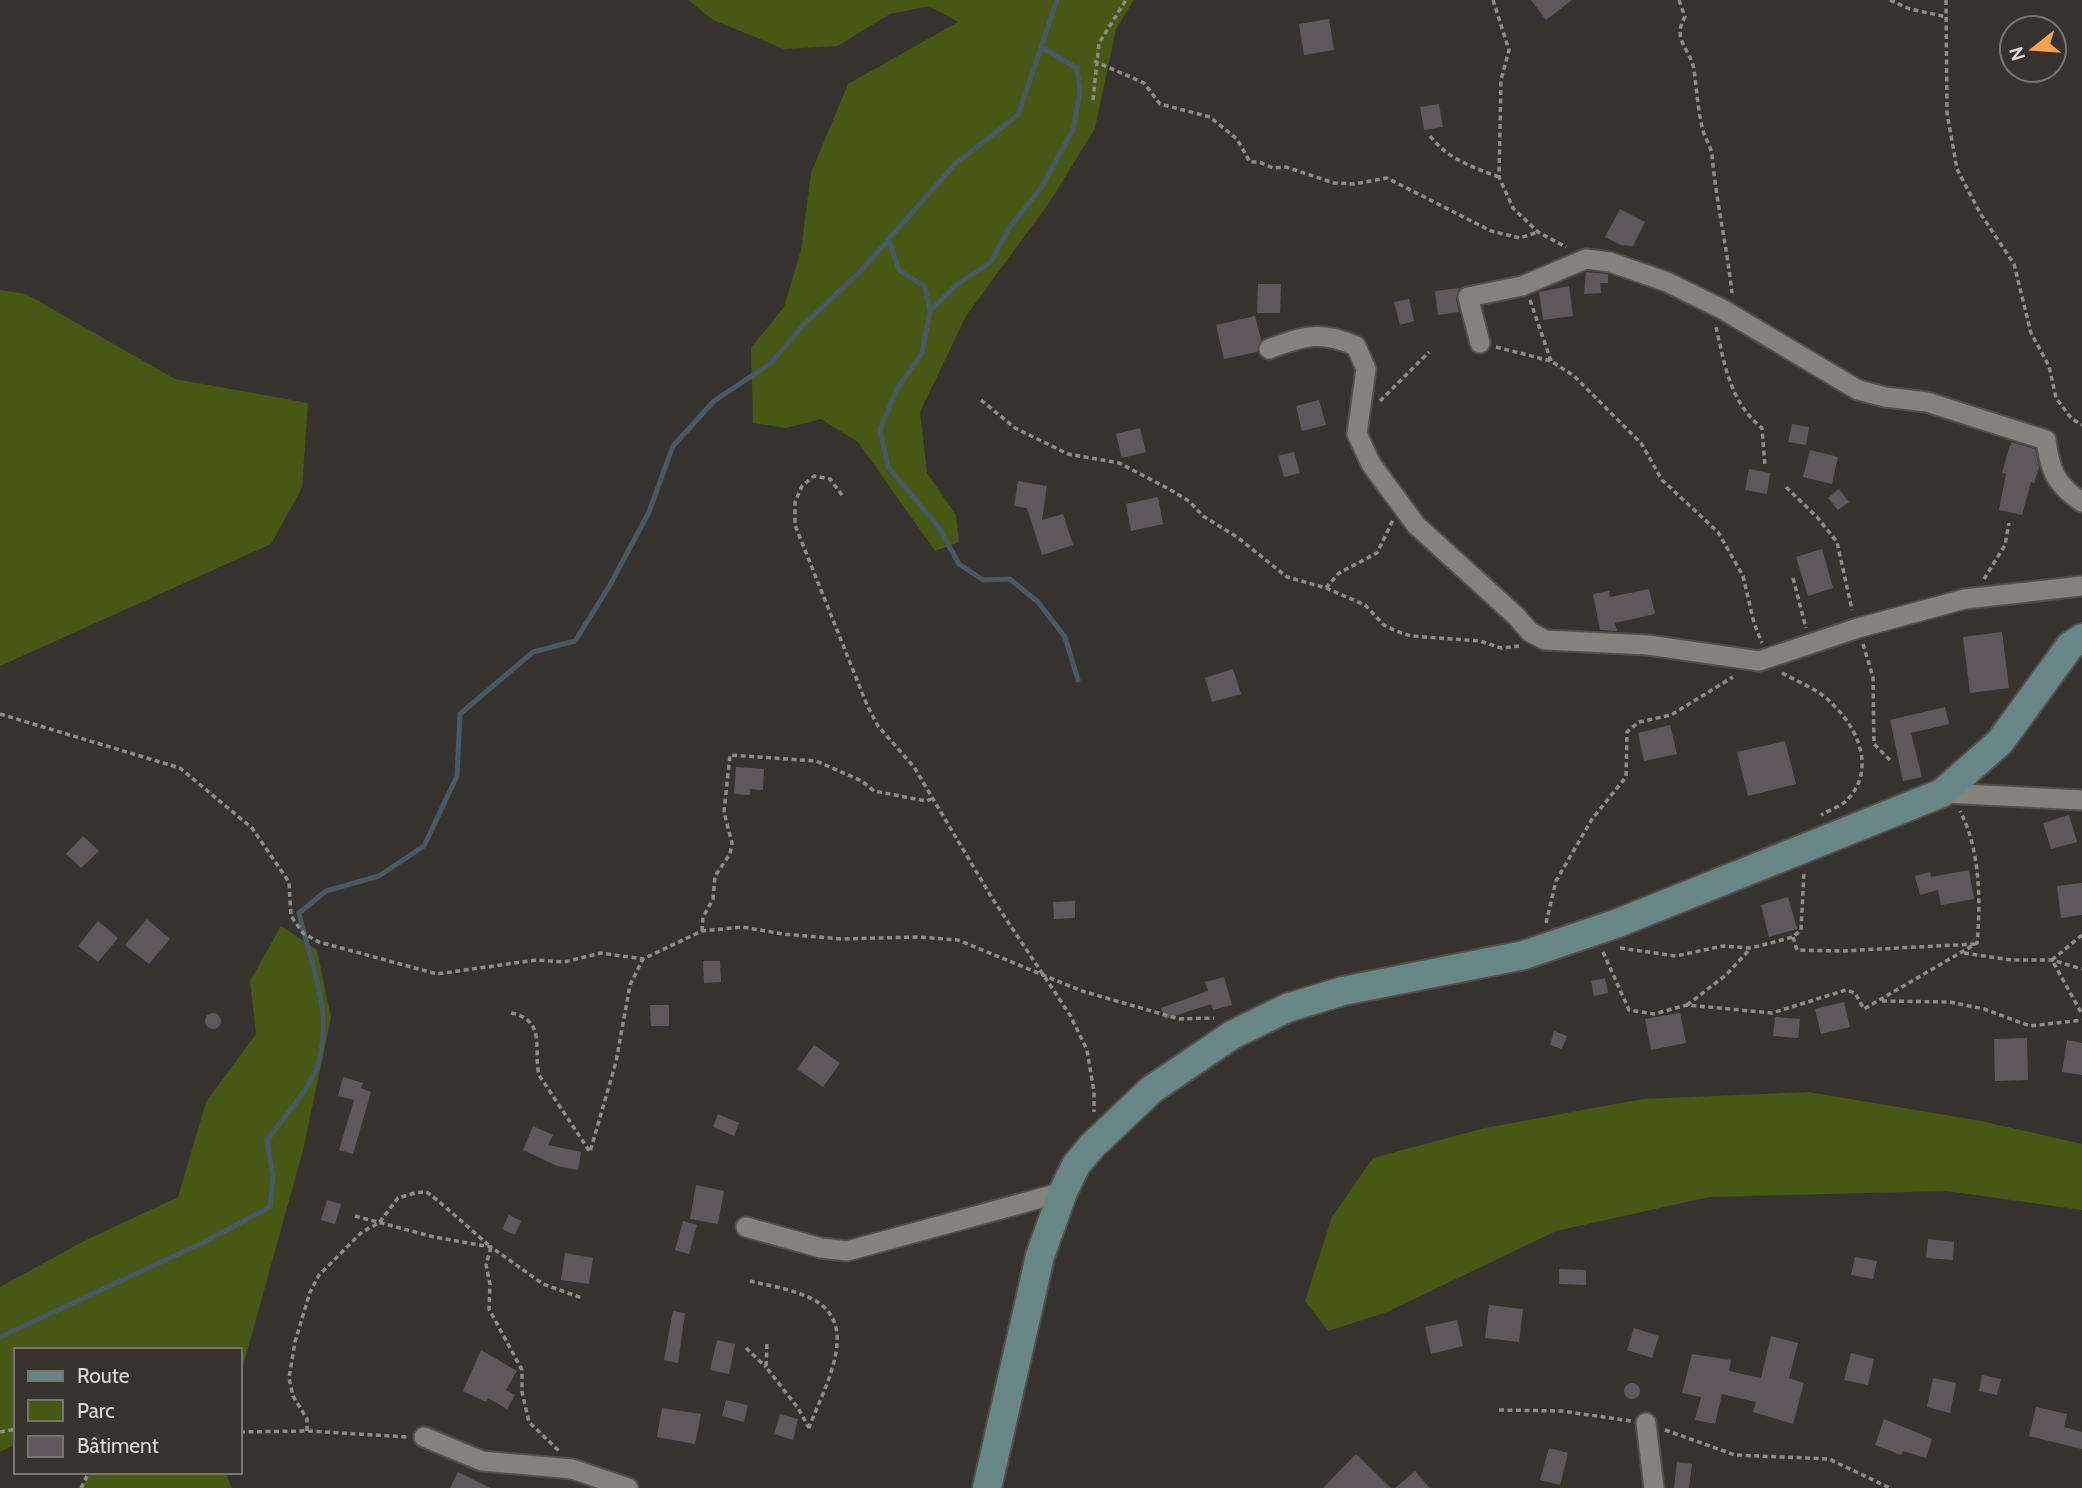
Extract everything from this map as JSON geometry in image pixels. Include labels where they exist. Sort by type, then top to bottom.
[{"type":"street","points":[[1480,343],[1468,298],[1522,286],[1586,259],[1611,262],[1667,282],[1728,313],[1858,390],[1885,397],[1927,401],[2046,440],[2048,459],[2061,488],[2082,502]]},
{"type":"street","points":[[1269,349],[1298,338],[1322,335],[1356,346],[1366,369],[1357,434],[1371,464],[1399,506],[1530,632],[1545,640],[1648,645],[1763,660],[1906,614],[1977,597],[2082,586]]},
{"type":"street","points":[[987,1488],[1040,1256],[1063,1192],[1076,1165],[1151,1090],[1232,1035],[1286,1008],[1343,991],[1539,949],[1618,922],[1942,793],[2000,742],[2070,646],[2082,638]]},
{"type":"street","points":[[1942,793],[2082,800]]},
{"type":"street","points":[[746,1227],[821,1248],[848,1251],[1063,1192]]},
{"type":"street","points":[[1646,1423],[1654,1488]]},
{"type":"street","points":[[424,1437],[482,1461],[572,1469],[628,1488]]},
{"type":"path","points":[[1093,100],[1094,61],[1099,43],[1126,0]]},
{"type":"path","points":[[1493,0],[1509,50],[1501,80],[1499,177],[1513,208],[1538,232],[1586,259]]},
{"type":"path","points":[[1679,0],[1685,17],[1679,26],[1680,45],[1693,60],[1704,133],[1712,152],[1711,169],[1731,266],[1728,313],[1716,327],[1724,365],[1741,408],[1762,428],[1765,466]]},
{"type":"path","points":[[1890,0],[1910,9],[1947,17]]},
{"type":"path","points":[[1946,0],[1947,113],[1957,169],[1980,213],[2014,264],[2031,333],[2049,366],[2056,397],[2071,418],[2082,425]]},
{"type":"path","points":[[1094,61],[1144,83],[1160,104],[1210,117],[1237,139],[1250,162],[1259,162],[1273,168],[1286,167],[1334,183],[1363,183],[1387,178],[1491,231],[1520,238],[1538,232]]},
{"type":"path","points":[[1430,135],[1439,147],[1455,159],[1499,177]]},
{"type":"path","points":[[1522,286],[1537,315],[1550,361]]},
{"type":"path","points":[[1480,343],[1550,361],[1574,376],[1642,443],[1662,480],[1718,532],[1744,576],[1763,660],[1820,694],[1839,710],[1854,731],[1861,748],[1863,768],[1858,785],[1844,803],[1816,818]]},
{"type":"path","points":[[1360,423],[1429,352]]},
{"type":"path","points":[[981,400],[1015,428],[1068,454],[1119,463],[1167,488],[1189,501],[1203,516],[1287,578],[1326,588],[1365,605],[1384,625],[1410,636],[1463,638],[1501,648],[1545,640]]},
{"type":"path","points":[[842,495],[830,479],[814,476],[802,486],[795,502],[796,525],[867,705],[878,726],[914,767],[1004,918],[1070,1015],[1087,1050],[1094,1092],[1093,1146]]},
{"type":"path","points":[[1326,588],[1339,572],[1377,553],[1399,506]]},
{"type":"path","points":[[1977,597],[1980,585],[2005,545],[2008,523]]},
{"type":"path","points":[[1793,578],[1810,644]]},
{"type":"path","points":[[1539,949],[1556,881],[1592,819],[1626,776],[1627,732],[1639,722],[1671,715],[1763,660]]},
{"type":"path","points":[[0,714],[180,768],[252,828],[289,882],[291,916],[303,933],[319,942],[438,974],[536,960],[564,962],[601,953],[643,959],[702,931],[742,927],[841,939],[918,937],[958,940],[1043,972],[1082,991],[1179,1019],[1221,1018]]},
{"type":"path","points":[[702,931],[703,917],[713,899],[715,876],[730,854],[732,843],[724,812],[730,755],[816,761],[862,781],[879,792],[926,801],[931,799]]},
{"type":"path","points":[[1806,848],[1801,930],[1793,937],[1751,948],[1723,946],[1676,956],[1601,946],[1629,1010],[1654,1014],[1687,1005],[1772,1013],[1846,990],[1855,993],[1864,1009],[1965,953],[1977,943],[1980,911],[1971,832],[1960,810],[1942,793]]},
{"type":"path","points":[[2052,960],[2082,935]]},
{"type":"path","points":[[1793,937],[1797,950],[1841,951],[1977,943]]},
{"type":"path","points":[[1687,1005],[1726,975],[1751,948]]},
{"type":"path","points":[[1965,953],[2011,960],[2052,960],[2082,969]]},
{"type":"path","points":[[511,1013],[532,1023],[538,1038],[536,1062],[539,1075],[590,1152],[616,1062],[630,985],[643,959]]},
{"type":"path","points":[[1878,1001],[1950,1002],[1984,1009],[2029,1026],[2082,1017],[2052,960]]},
{"type":"path","points":[[307,1432],[307,1419],[292,1396],[289,1378],[295,1342],[310,1292],[319,1275],[362,1232],[379,1223],[398,1198],[426,1192],[439,1199],[456,1220],[544,1284],[582,1298]]},
{"type":"path","points":[[355,1216],[434,1237],[491,1247]]},
{"type":"path","points":[[491,1247],[486,1265],[491,1283],[489,1309],[522,1370],[522,1392],[529,1422],[552,1443],[572,1469]]},
{"type":"path","points":[[746,1348],[766,1367],[798,1408],[809,1428],[839,1335],[832,1313],[809,1297],[750,1281]]},
{"type":"path","points":[[766,1367],[767,1344]]},
{"type":"path","points":[[1499,1410],[1562,1411],[1646,1423],[1735,1455],[1829,1459],[1890,1488]]},
{"type":"path","points":[[242,1432],[424,1437]]},
{"type":"green space","points":[[688,0],[1134,0],[1116,29],[1095,128],[1051,200],[966,316],[920,412],[927,473],[956,515],[959,542],[935,551],[858,442],[821,419],[786,428],[753,423],[751,348],[784,307],[801,250],[811,173],[848,84],[958,22],[929,6],[890,14],[838,46],[784,49],[713,20]]},
{"type":"green space","points":[[0,290],[26,294],[175,379],[308,403],[302,488],[271,544],[0,666]]},
{"type":"green space","points":[[281,926],[317,950],[331,1018],[303,1150],[242,1370],[242,1348],[14,1348],[14,1445],[0,1452],[0,1287],[84,1241],[178,1197],[206,1102],[256,1034],[250,981]]},
{"type":"green space","points":[[1808,1092],[1981,1121],[2082,1144],[2082,1210],[1947,1191],[1709,1197],[1556,1231],[1387,1312],[1328,1331],[1305,1301],[1332,1217],[1373,1158],[1485,1128],[1643,1099]]},
{"type":"green space","points":[[90,1474],[226,1474],[232,1488],[81,1488]]},
{"type":"building","points":[[1531,0],[1572,0],[1546,20]]},
{"type":"building","points":[[1329,19],[1334,50],[1304,55],[1299,24]]},
{"type":"building","points":[[1439,104],[1443,127],[1424,130],[1420,107]]},
{"type":"building","points":[[1620,209],[1645,222],[1633,246],[1621,245],[1605,237]]},
{"type":"building","points":[[1586,272],[1608,274],[1608,283],[1600,283],[1601,293],[1584,294]]},
{"type":"building","points":[[1258,284],[1281,284],[1280,313],[1257,313]]},
{"type":"building","points":[[1569,286],[1573,316],[1543,320],[1539,292]]},
{"type":"building","points":[[1459,288],[1456,299],[1459,312],[1438,315],[1435,291]]},
{"type":"building","points":[[1409,299],[1414,321],[1400,325],[1394,302]]},
{"type":"building","points":[[1255,316],[1261,340],[1257,352],[1224,359],[1216,325]]},
{"type":"building","points":[[1319,400],[1326,425],[1302,431],[1296,406]]},
{"type":"building","points":[[1792,424],[1809,427],[1806,445],[1788,442]]},
{"type":"building","points":[[1140,428],[1146,452],[1122,458],[1116,434]]},
{"type":"building","points":[[2011,442],[2035,449],[2039,467],[2034,483],[2031,482],[2022,515],[1999,510],[2006,474],[2002,473]]},
{"type":"building","points":[[1810,450],[1838,457],[1832,484],[1803,477]]},
{"type":"building","points":[[1294,452],[1300,473],[1284,477],[1278,456]]},
{"type":"building","points":[[1749,469],[1770,473],[1767,494],[1745,490]]},
{"type":"building","points":[[1018,481],[1047,486],[1042,520],[1063,514],[1073,545],[1042,555],[1027,508],[1014,506]]},
{"type":"building","points":[[1839,489],[1849,502],[1838,510],[1828,498]]},
{"type":"building","points":[[1158,497],[1163,524],[1131,531],[1126,504]]},
{"type":"building","points":[[1822,549],[1833,588],[1808,596],[1796,557]]},
{"type":"building","points":[[1649,589],[1655,614],[1615,623],[1617,631],[1600,630],[1593,594],[1609,591],[1610,597]]},
{"type":"building","points":[[2002,632],[2009,688],[1970,693],[1963,637]]},
{"type":"building","points":[[1233,669],[1241,694],[1212,702],[1205,678]]},
{"type":"building","points":[[1945,707],[1949,724],[1911,733],[1922,777],[1903,781],[1890,720]]},
{"type":"building","points":[[1670,725],[1677,754],[1644,761],[1638,733]]},
{"type":"building","points":[[1785,741],[1796,784],[1748,796],[1737,752]]},
{"type":"building","points":[[736,767],[764,769],[763,790],[750,789],[750,795],[734,794]]},
{"type":"building","points":[[2069,815],[2077,842],[2051,849],[2043,823]]},
{"type":"building","points":[[83,836],[99,851],[81,868],[66,854]]},
{"type":"building","points":[[1969,870],[1974,899],[1941,905],[1938,890],[1920,895],[1915,876],[1930,872],[1931,877]]},
{"type":"building","points":[[2082,883],[2082,915],[2061,918],[2057,886]]},
{"type":"building","points":[[1788,897],[1797,929],[1769,937],[1761,905]]},
{"type":"building","points":[[1075,901],[1075,918],[1054,919],[1053,902]]},
{"type":"building","points":[[147,919],[170,939],[149,964],[125,945]]},
{"type":"building","points":[[98,921],[118,938],[98,962],[78,946]]},
{"type":"building","points":[[703,961],[720,961],[721,982],[704,983]]},
{"type":"building","points":[[1224,977],[1232,1005],[1213,1010],[1211,1004],[1165,1019],[1161,1008],[1208,991],[1205,982]]},
{"type":"building","points":[[1605,978],[1608,993],[1594,996],[1591,981]]},
{"type":"building","points":[[1844,1002],[1850,1027],[1821,1034],[1815,1009]]},
{"type":"building","points":[[650,1005],[669,1005],[669,1026],[651,1026]]},
{"type":"building","points":[[213,1013],[221,1021],[213,1029],[205,1021]]},
{"type":"building","points":[[1680,1013],[1686,1043],[1651,1050],[1645,1019]]},
{"type":"building","points":[[1775,1017],[1800,1019],[1798,1038],[1773,1036]]},
{"type":"building","points":[[1554,1031],[1567,1036],[1562,1049],[1550,1045]]},
{"type":"building","points":[[2027,1038],[2028,1080],[1995,1081],[1994,1039]]},
{"type":"building","points":[[2067,1040],[2082,1043],[2082,1075],[2062,1072]]},
{"type":"building","points":[[814,1045],[840,1063],[823,1087],[797,1069]]},
{"type":"building","points":[[343,1077],[363,1083],[361,1088],[371,1092],[353,1154],[339,1150],[354,1100],[338,1096]]},
{"type":"building","points":[[718,1114],[739,1123],[734,1136],[713,1127]]},
{"type":"building","points":[[533,1126],[553,1135],[548,1145],[581,1152],[578,1170],[557,1166],[523,1150]]},
{"type":"building","points":[[696,1185],[724,1191],[718,1224],[690,1219]]},
{"type":"building","points":[[327,1200],[341,1204],[335,1224],[321,1220]]},
{"type":"building","points":[[509,1215],[521,1221],[515,1235],[502,1229]]},
{"type":"building","points":[[683,1221],[697,1225],[689,1254],[675,1250]]},
{"type":"building","points":[[1928,1239],[1954,1242],[1953,1260],[1926,1258]]},
{"type":"building","points":[[565,1253],[593,1258],[589,1284],[561,1280]]},
{"type":"building","points":[[1855,1257],[1877,1261],[1873,1279],[1851,1275]]},
{"type":"building","points":[[1559,1269],[1586,1270],[1586,1285],[1559,1284]]},
{"type":"building","points":[[1489,1305],[1523,1309],[1519,1342],[1485,1338]]},
{"type":"building","points":[[673,1311],[685,1313],[678,1363],[664,1360]]},
{"type":"building","points":[[1457,1320],[1463,1346],[1431,1354],[1425,1327]]},
{"type":"building","points":[[1634,1328],[1659,1336],[1652,1358],[1627,1350]]},
{"type":"building","points":[[1771,1336],[1798,1343],[1789,1378],[1804,1383],[1793,1424],[1753,1412],[1756,1402],[1722,1394],[1715,1424],[1695,1420],[1701,1397],[1682,1393],[1692,1354],[1731,1360],[1729,1371],[1761,1378]]},
{"type":"building","points":[[717,1340],[735,1344],[729,1374],[710,1370]]},
{"type":"building","points":[[481,1350],[517,1371],[506,1390],[515,1395],[507,1409],[488,1398],[486,1402],[463,1391]]},
{"type":"building","points":[[1851,1353],[1874,1359],[1868,1385],[1844,1380]]},
{"type":"building","points":[[1982,1375],[2001,1379],[1997,1395],[1979,1391]]},
{"type":"building","points":[[1933,1378],[1956,1383],[1950,1413],[1927,1407]]},
{"type":"building","points":[[1629,1383],[1635,1383],[1640,1391],[1638,1397],[1629,1399],[1624,1394],[1624,1388]]},
{"type":"building","points":[[726,1400],[748,1405],[744,1422],[722,1416]]},
{"type":"building","points":[[2036,1407],[2067,1414],[2064,1427],[2082,1432],[2082,1449],[2029,1436]]},
{"type":"building","points":[[662,1408],[701,1414],[695,1444],[657,1437]]},
{"type":"building","points":[[780,1414],[798,1419],[793,1440],[774,1434]]},
{"type":"building","points":[[1884,1419],[1932,1439],[1926,1458],[1903,1451],[1901,1455],[1875,1445]]},
{"type":"building","points":[[1549,1448],[1568,1453],[1560,1485],[1540,1480]]},
{"type":"building","points":[[1356,1454],[1391,1488],[1323,1488]]},
{"type":"building","points":[[1677,1462],[1692,1464],[1689,1488],[1674,1488]]},
{"type":"building","points":[[1415,1471],[1430,1488],[1395,1488]]},
{"type":"building","points":[[458,1472],[490,1488],[450,1488]]},
{"type":"waterway","points":[[0,1337],[202,1243],[270,1207],[273,1177],[267,1141],[306,1088],[316,1069],[323,1030],[319,990],[299,913],[326,891],[379,876],[424,846],[457,776],[460,714],[533,652],[575,641],[610,585],[649,512],[673,446],[714,401],[771,363],[805,323],[859,273],[954,165],[1018,115],[1057,0]]},
{"type":"waterway","points":[[930,311],[956,285],[991,262],[1009,228],[1041,188],[1073,130],[1080,91],[1077,68],[1041,47]]},
{"type":"waterway","points":[[889,240],[899,270],[925,287],[930,311],[922,353],[898,387],[880,429],[888,467],[938,526],[959,564],[983,580],[1010,579],[1038,602],[1065,637],[1078,680]]}]
